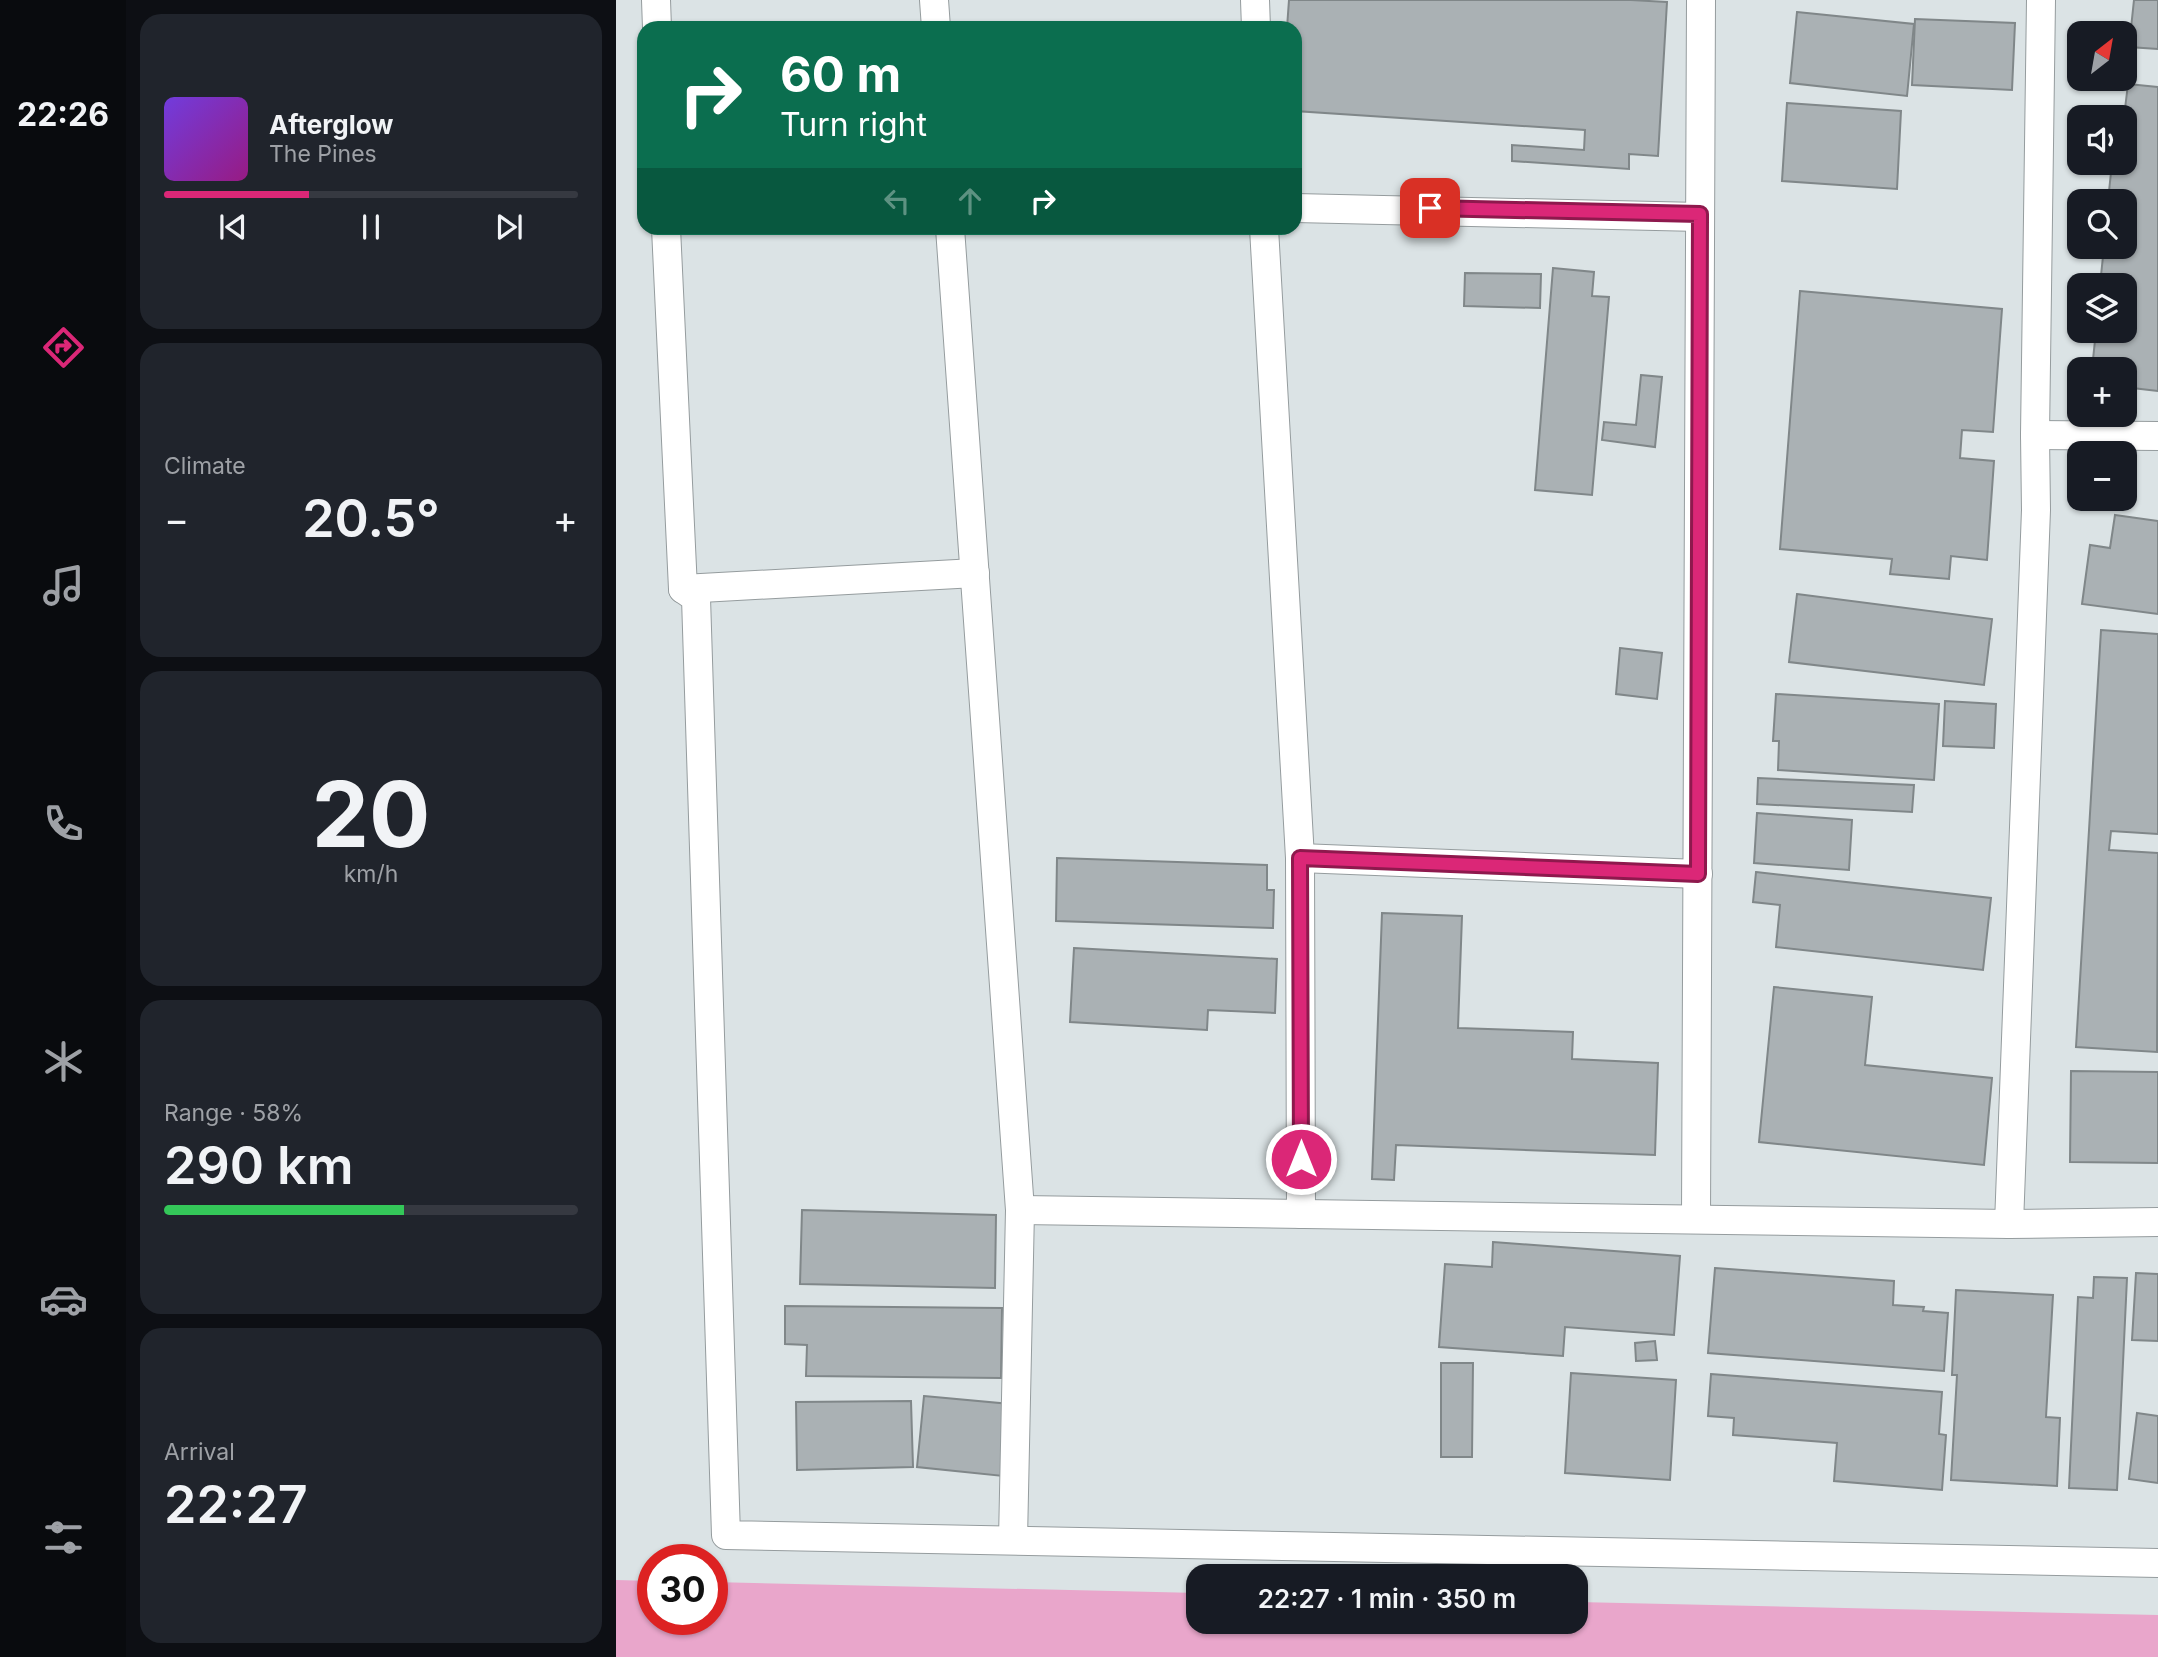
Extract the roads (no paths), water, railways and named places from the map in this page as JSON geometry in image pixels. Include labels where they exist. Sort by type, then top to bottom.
[{"type":"street","points":[[656,0],[657,21]]},
{"type":"street","points":[[934,0],[936,21]]},
{"type":"street","points":[[1255,0],[1256,21]]},
{"type":"street","points":[[1696,1219],[1701,0]]},
{"type":"street","points":[[2009,1224],[2036,510],[2040,0]]},
{"type":"street","points":[[1302,206],[1700,216]]},
{"type":"street","points":[[666,235],[689,594],[726,1535],[2158,1563]]},
{"type":"street","points":[[951,235],[1020,1210],[1013,1540]]},
{"type":"street","points":[[1264,235],[1300,858],[1301,1214]]},
{"type":"street","points":[[2035,435],[2158,436]]},
{"type":"street","points":[[689,594],[975,577]]},
{"type":"street","points":[[1300,858],[1698,874]]},
{"type":"street","points":[[1020,1210],[2009,1224],[2158,1222]]}]
